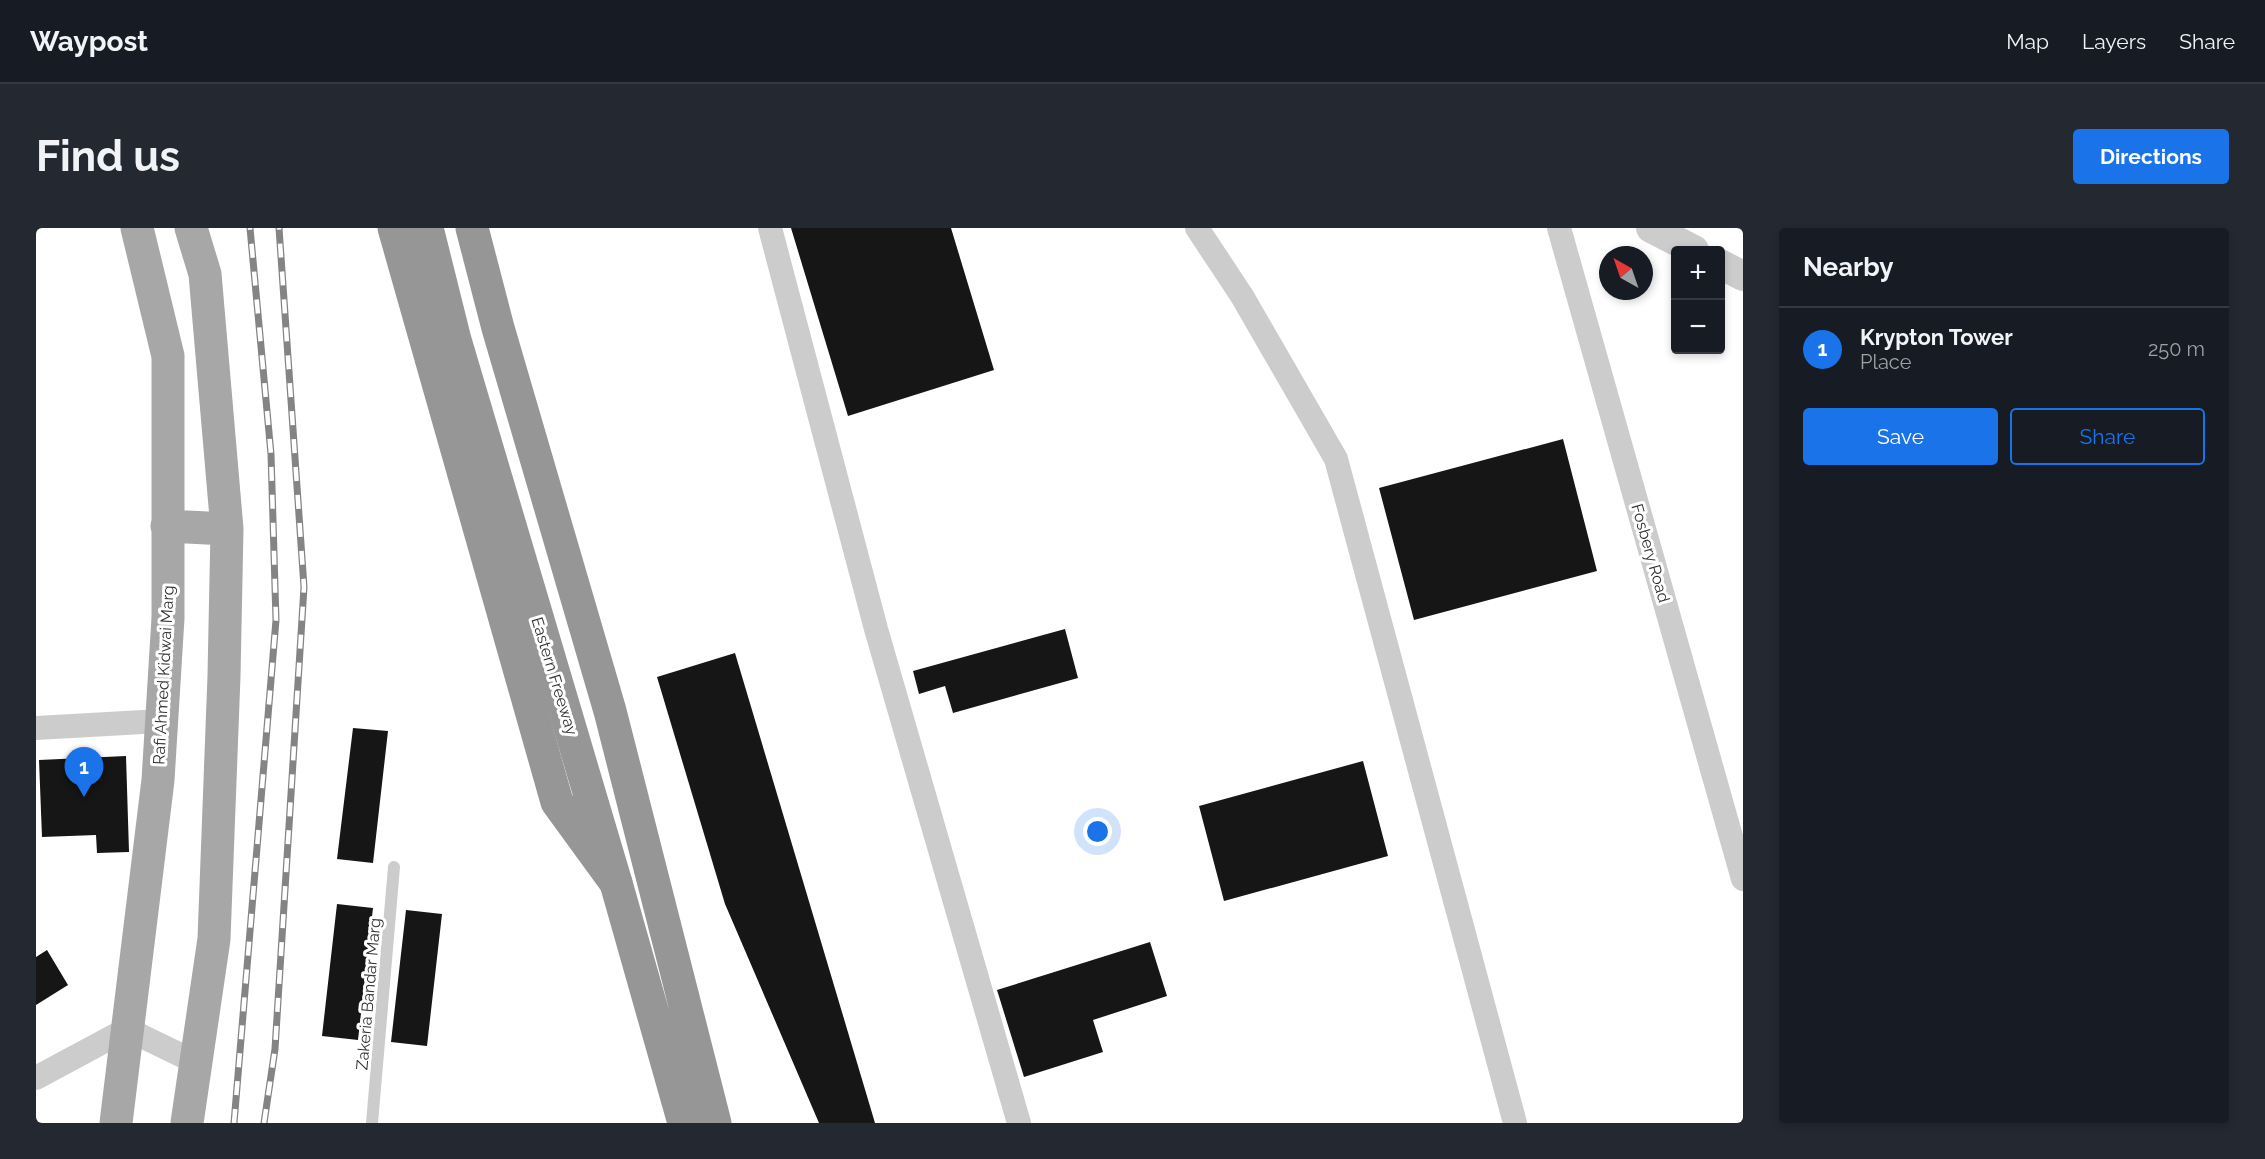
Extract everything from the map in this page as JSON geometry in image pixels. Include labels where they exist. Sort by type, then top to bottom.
[{"type":"highway","points":[[394,228],[557,802],[616,883]]},
{"type":"highway","name":"Eastern Freeway","points":[[427,228],[455,340],[616,883],[684,1123]]},
{"type":"highway","points":[[472,228],[498,328],[610,711],[715,1123]]},
{"type":"main road","name":"Rafi Ahmed Kidwai Marg","points":[[116,1123],[158,780],[168,618],[168,356],[137,228]]},
{"type":"main road","points":[[187,1123],[214,939],[227,529],[205,274],[191,228]]},
{"type":"main road","points":[[167,526],[227,529]]},
{"type":"street","points":[[413,228],[562,724],[673,1123]]},
{"type":"street","points":[[464,228],[498,357],[586,664],[707,1123]]},
{"type":"street","points":[[770,228],[876,629],[1019,1123]]},
{"type":"street","points":[[1197,228],[1242,296],[1336,459],[1515,1123]]},
{"type":"street","name":"Fosbery Road","points":[[1558,228],[1743,879]]},
{"type":"street","points":[[1651,228],[1686,246]]},
{"type":"street","points":[[1725,267],[1743,276]]},
{"type":"street","points":[[36,728],[161,721]]},
{"type":"street","points":[[36,1078],[127,1029],[196,1063]]},
{"type":"lane","name":"Zakeria Bandar Marg","points":[[372,1123],[376,1100],[394,867]]},
{"type":"lane","points":[[376,1100],[380,1123]]},
{"type":"building","points":[[791,228],[951,228],[994,370],[848,416]]},
{"type":"building","points":[[1563,439],[1597,571],[1414,620],[1379,488]]},
{"type":"building","points":[[1065,629],[1078,678],[953,713],[945,686],[919,694],[913,671]]},
{"type":"building","points":[[735,653],[875,1123],[819,1123],[725,904],[657,677]]},
{"type":"building","points":[[353,728],[388,731],[373,863],[337,859]]},
{"type":"building","points":[[126,756],[129,852],[97,853],[96,835],[42,837],[39,760]]},
{"type":"building","points":[[1363,761],[1388,856],[1224,901],[1199,806]]},
{"type":"building","points":[[337,904],[373,908],[358,1040],[322,1036]]},
{"type":"building","points":[[406,910],[442,914],[427,1046],[391,1042]]},
{"type":"building","points":[[1150,942],[1167,996],[1093,1020],[1103,1052],[1024,1077],[997,990]]},
{"type":"building","points":[[47,950],[68,985],[36,1005],[36,957]]},
{"type":"railway","points":[[234,1123],[276,620],[271,454],[250,228]]},
{"type":"railway","points":[[264,1123],[275,1049],[304,587],[279,228]]},
{"type":"place","name":"Krypton Tower","points":[[84,797]]}]
